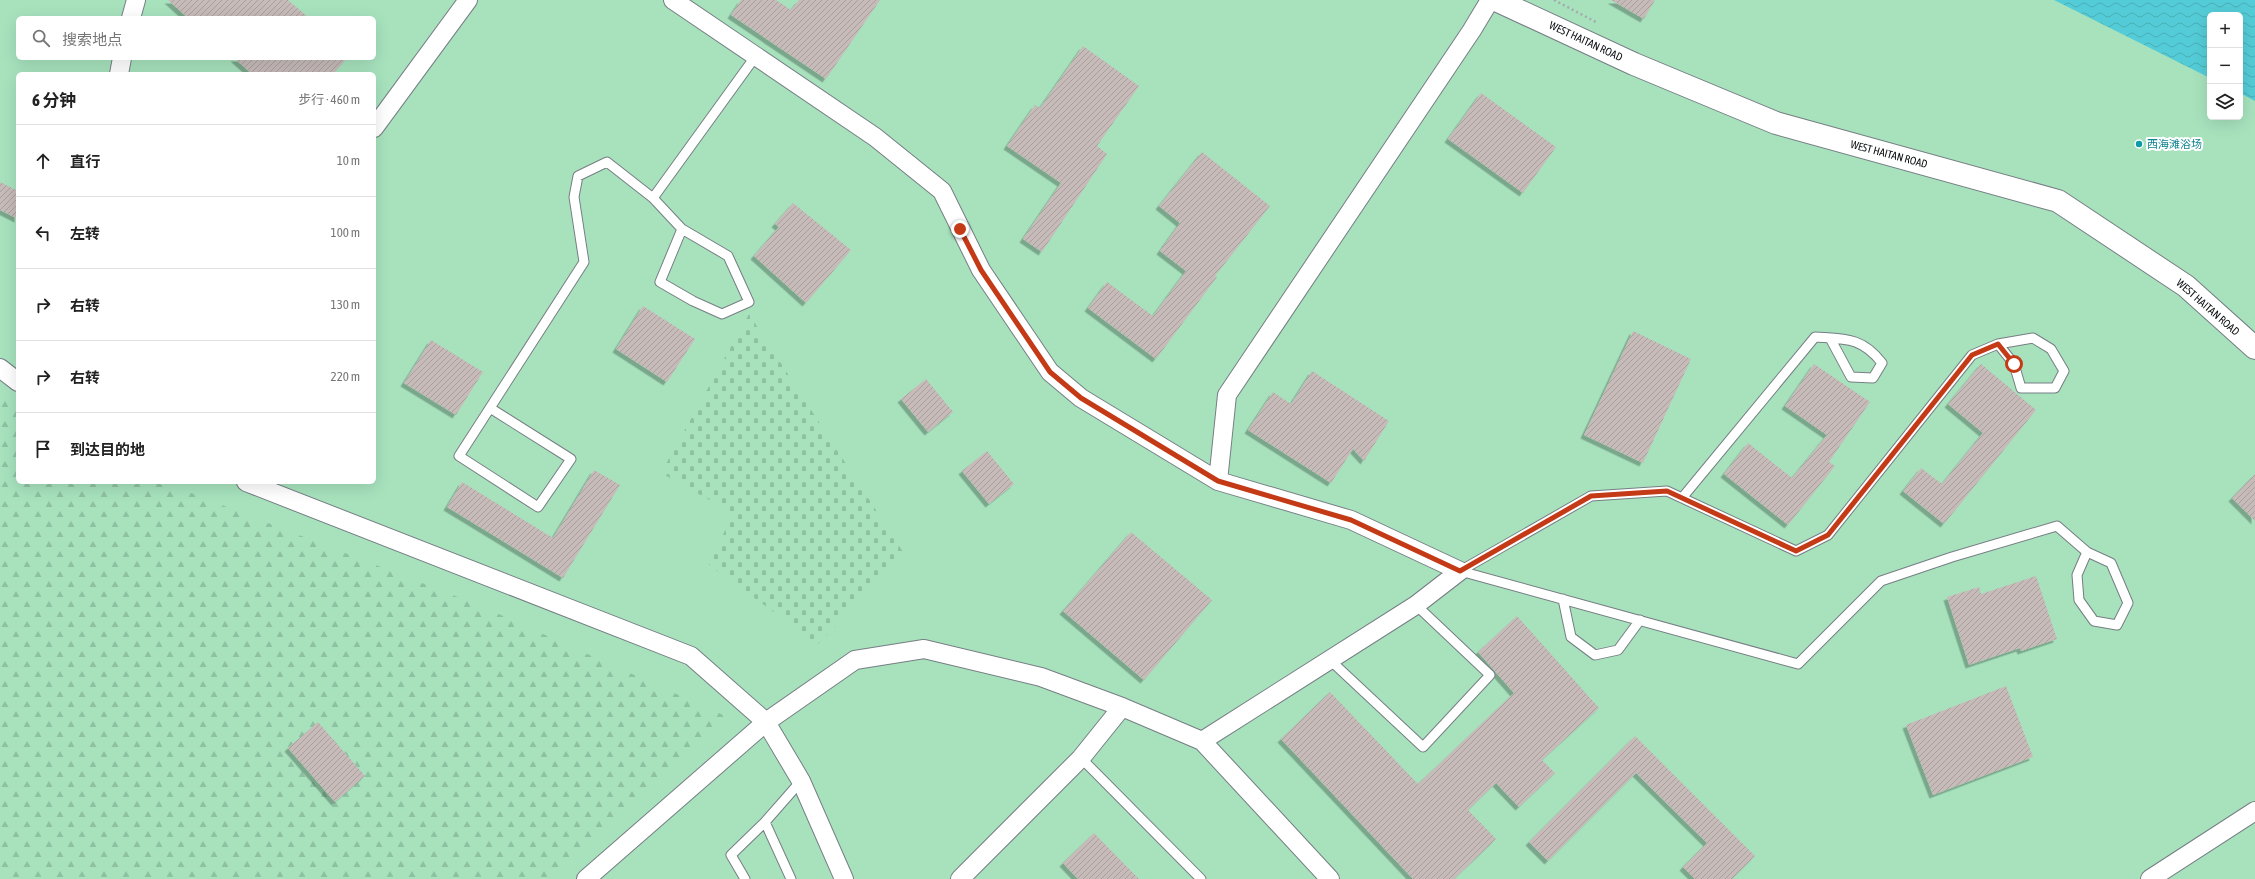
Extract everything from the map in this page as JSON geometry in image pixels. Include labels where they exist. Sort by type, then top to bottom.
[{"type":"main road","name":"WEST HAITAN ROAD","points":[[1496,0],[1634,64],[1776,123],[2058,201],[2186,286],[2255,348]]},
{"type":"street","points":[[132,16],[136,0]]},
{"type":"street","points":[[376,125],[468,0]]},
{"type":"street","points":[[673,0],[875,137],[942,191],[981,270],[1050,372],[1081,398],[1218,481],[1351,520],[1460,571],[1416,605],[1202,741]]},
{"type":"street","points":[[1218,481],[1228,396],[1472,30],[1490,0]]},
{"type":"street","points":[[119,72],[122,60]]},
{"type":"street","points":[[0,368],[10,378],[16,381]]},
{"type":"street","points":[[251,484],[691,656],[766,722],[800,781],[844,879]]},
{"type":"street","points":[[586,879],[766,722],[855,660],[924,649],[1041,677],[1122,707],[1202,741],[1322,876]]},
{"type":"street","points":[[960,879],[1081,758],[1122,707]]},
{"type":"street","points":[[2150,879],[2255,811]]},
{"type":"lane","points":[[653,198],[755,57]]},
{"type":"lane","points":[[490,408],[571,459],[538,507],[459,456],[584,262],[574,197],[578,176],[607,162],[653,198],[682,229],[728,256],[749,302],[722,314],[693,301],[660,282],[682,229]]},
{"type":"lane","points":[[1682,498],[1815,336],[1850,339],[1872,350],[1882,363],[1873,378],[1851,377],[1830,338]]},
{"type":"lane","points":[[1460,571],[1591,496],[1667,491],[1796,551],[1828,535],[1972,355],[1998,344],[2033,338],[2051,349],[2064,371],[2055,388],[2021,388],[2014,364],[1998,344]]},
{"type":"lane","points":[[1460,571],[1798,664],[1881,581],[1952,556],[2057,526],[2087,552],[2111,563],[2128,603],[2117,626],[2094,621],[2079,600],[2077,574],[2087,552]]},
{"type":"lane","points":[[1563,600],[1571,637],[1595,654],[1618,650],[1640,620]]},
{"type":"lane","points":[[1330,660],[1423,747],[1490,675],[1416,605]]},
{"type":"lane","points":[[1081,758],[1201,879]]},
{"type":"lane","points":[[745,879],[731,855],[765,822],[800,781]]},
{"type":"lane","points":[[765,822],[791,879]]},
{"type":"green space","points":[[0,0],[2255,0],[2255,879],[0,879]]},
{"type":"green space","points":[[749,314],[905,555],[818,644],[709,565],[733,513],[661,473]]},
{"type":"green space","points":[[0,391],[16,402],[16,484],[168,484],[481,606],[730,718],[547,879],[0,879]]},
{"type":"water","points":[[2054,0],[2255,0],[2255,101],[2243,95],[2243,12],[2207,12],[2207,76]]},
{"type":"building","points":[[168,0],[288,0],[307,16],[186,16]]},
{"type":"building","points":[[741,0],[776,0],[791,10],[799,0],[880,0],[826,79],[731,15]]},
{"type":"building","points":[[1611,0],[1655,0],[1644,19]]},
{"type":"building","points":[[1083,46],[1139,86],[1097,146],[1107,154],[1042,252],[1023,239],[1061,183],[1007,146],[1035,105],[1040,108]]},
{"type":"building","points":[[236,60],[345,60],[335,72],[250,72]]},
{"type":"building","points":[[1481,93],[1556,147],[1523,193],[1448,139]]},
{"type":"building","points":[[1202,152],[1270,206],[1215,276],[1217,277],[1156,359],[1088,308],[1107,282],[1153,316],[1186,271],[1160,251],[1180,223],[1159,206]]},
{"type":"building","points":[[0,182],[16,190],[16,218],[0,210]]},
{"type":"building","points":[[793,203],[851,250],[806,303],[754,256],[779,227],[775,224]]},
{"type":"building","points":[[643,306],[695,339],[667,382],[616,349]]},
{"type":"building","points":[[1633,331],[1691,359],[1643,463],[1584,435]]},
{"type":"building","points":[[431,340],[483,372],[456,415],[404,383]]},
{"type":"building","points":[[1814,364],[1870,402],[1829,462],[1835,466],[1788,525],[1724,474],[1748,443],[1792,478],[1827,435],[1785,406]]},
{"type":"building","points":[[1981,364],[2036,410],[1944,524],[1903,491],[1921,468],[1942,484],[1983,433],[1948,404]]},
{"type":"building","points":[[1312,371],[1389,421],[1364,461],[1353,449],[1331,483],[1248,430],[1273,392],[1291,404]]},
{"type":"building","points":[[926,379],[953,412],[928,432],[901,399]]},
{"type":"building","points":[[987,451],[1014,484],[989,504],[962,471]]},
{"type":"building","points":[[594,470],[620,485],[563,578],[447,507],[462,482],[553,538]]},
{"type":"building","points":[[2255,474],[2255,521],[2232,498]]},
{"type":"building","points":[[1131,532],[1212,600],[1144,680],[1063,611]]},
{"type":"building","points":[[2036,576],[2057,639],[2021,651],[2020,648],[1969,665],[1947,597],[1979,587],[1981,594]]},
{"type":"building","points":[[1517,616],[1599,708],[1542,760],[1555,773],[1519,807],[1496,783],[1468,810],[1496,839],[1454,879],[1413,879],[1281,739],[1330,692],[1418,784],[1514,693],[1478,652]]},
{"type":"building","points":[[2006,686],[2033,757],[1933,795],[1906,725]]},
{"type":"building","points":[[318,722],[365,776],[335,802],[288,748]]},
{"type":"building","points":[[1635,736],[1755,856],[1732,879],[1695,879],[1683,867],[1707,843],[1636,773],[1548,861],[1529,842]]},
{"type":"building","points":[[1094,833],[1139,879],[1078,879],[1063,863]]},
{"type":"place","name":"西海滩浴场","points":[[2139,144]]},
{"type":"route","points":[[960,229],[981,270],[1050,372],[1081,398],[1218,481],[1351,520],[1460,571],[1591,496],[1667,491],[1796,551],[1828,535],[1972,355],[1998,344],[2014,364]]}]
